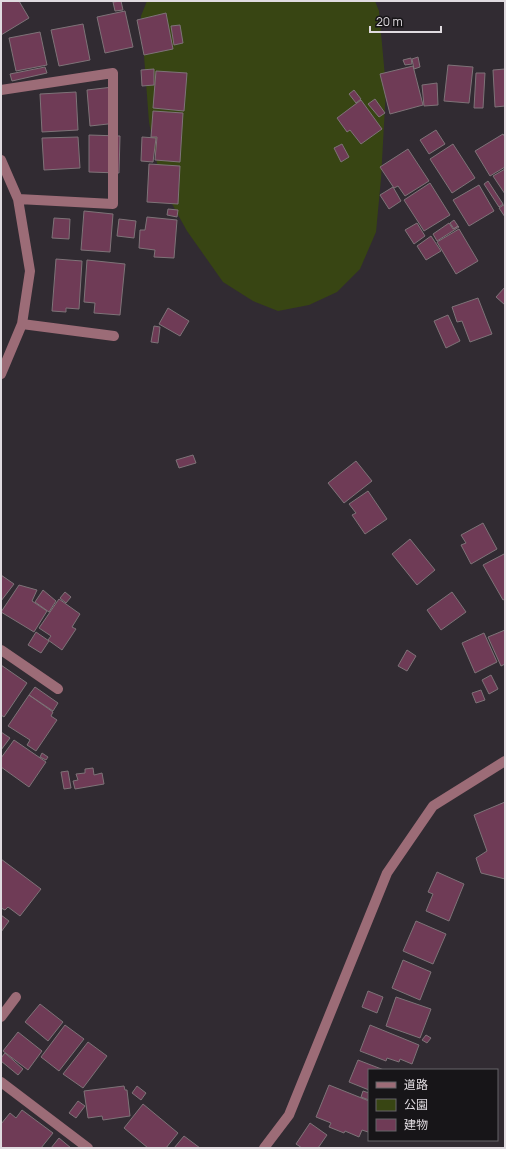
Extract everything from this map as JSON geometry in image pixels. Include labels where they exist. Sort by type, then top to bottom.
[{"type":"street","points":[[1,90],[113,73],[113,204],[18,199]]},
{"type":"street","points":[[1,160],[18,199],[30,271],[22,324],[1,374]]},
{"type":"street","points":[[22,324],[114,336]]},
{"type":"street","points":[[1,650],[58,689]]},
{"type":"street","points":[[264,1148],[289,1115],[387,873],[433,806],[505,761]]},
{"type":"street","points":[[1,1017],[16,997]]},
{"type":"street","points":[[1,1082],[88,1148]]},
{"type":"green space","points":[[147,1],[375,1],[379,11],[386,88],[381,179],[376,232],[360,269],[337,292],[309,305],[278,311],[253,301],[223,282],[187,231],[161,184],[149,122],[141,16]]},
{"type":"building","points":[[19,1],[29,18],[1,35],[1,2]]},
{"type":"building","points":[[121,1],[123,10],[115,11],[113,2]]},
{"type":"building","points":[[125,11],[133,47],[105,53],[97,17]]},
{"type":"building","points":[[166,13],[173,49],[144,55],[137,20]]},
{"type":"building","points":[[83,24],[90,60],[59,66],[51,30]]},
{"type":"building","points":[[180,25],[183,43],[174,45],[171,26]]},
{"type":"building","points":[[40,32],[47,65],[16,71],[9,38]]},
{"type":"building","points":[[418,57],[420,67],[414,69],[412,59]]},
{"type":"building","points":[[411,58],[412,64],[405,65],[403,60]]},
{"type":"building","points":[[448,65],[473,67],[469,103],[444,101]]},
{"type":"building","points":[[413,66],[423,105],[390,114],[380,74]]},
{"type":"building","points":[[45,67],[47,73],[12,81],[10,74]]},
{"type":"building","points":[[154,69],[154,85],[142,86],[141,70]]},
{"type":"building","points":[[505,69],[505,106],[495,107],[493,70]]},
{"type":"building","points":[[156,71],[187,73],[184,111],[153,108]]},
{"type":"building","points":[[476,73],[485,73],[483,108],[474,108]]},
{"type":"building","points":[[437,83],[438,105],[424,106],[422,85]]},
{"type":"building","points":[[113,87],[117,123],[90,126],[87,90]]},
{"type":"building","points":[[354,90],[361,99],[356,103],[349,94]]},
{"type":"building","points":[[76,92],[78,130],[42,132],[40,94]]},
{"type":"building","points":[[375,99],[385,113],[379,117],[368,104]]},
{"type":"building","points":[[361,100],[382,129],[361,144],[350,130],[347,132],[337,118]]},
{"type":"building","points":[[153,111],[183,113],[180,162],[155,160],[157,137],[151,137]]},
{"type":"building","points":[[436,130],[445,144],[429,154],[420,140]]},
{"type":"building","points":[[503,134],[505,137],[505,167],[490,176],[475,151]]},
{"type":"building","points":[[89,135],[120,136],[119,173],[89,172]]},
{"type":"building","points":[[78,137],[80,168],[44,170],[42,138]]},
{"type":"building","points":[[142,137],[156,138],[153,162],[141,161]]},
{"type":"building","points":[[342,144],[349,157],[341,162],[334,148]]},
{"type":"building","points":[[453,144],[475,178],[452,193],[430,159]]},
{"type":"building","points":[[408,149],[429,181],[405,196],[398,186],[394,188],[380,167]]},
{"type":"building","points":[[149,164],[180,166],[178,204],[147,202]]},
{"type":"building","points":[[505,169],[505,194],[493,176]]},
{"type":"building","points":[[488,181],[503,204],[499,207],[484,184]]},
{"type":"building","points":[[430,183],[450,215],[424,231],[404,200]]},
{"type":"building","points":[[479,185],[494,211],[469,226],[453,200]]},
{"type":"building","points":[[393,187],[401,201],[389,209],[380,195]]},
{"type":"building","points":[[505,204],[505,217],[499,208]]},
{"type":"building","points":[[168,209],[178,210],[177,217],[167,215]]},
{"type":"building","points":[[84,211],[113,214],[110,252],[81,250]]},
{"type":"building","points":[[147,217],[177,220],[174,258],[154,257],[155,250],[139,248],[140,230],[145,230]]},
{"type":"building","points":[[54,218],[70,219],[69,239],[52,238]]},
{"type":"building","points":[[119,219],[136,221],[134,238],[117,236]]},
{"type":"building","points":[[454,220],[458,226],[454,229],[450,223]]},
{"type":"building","points":[[417,223],[425,236],[414,244],[405,230]]},
{"type":"building","points":[[449,223],[453,229],[458,226],[459,227],[437,241],[433,234]]},
{"type":"building","points":[[459,229],[478,261],[456,274],[437,242]]},
{"type":"building","points":[[431,236],[441,251],[426,260],[417,246]]},
{"type":"building","points":[[56,259],[82,261],[79,309],[66,308],[66,312],[52,311]]},
{"type":"building","points":[[87,260],[125,264],[120,315],[94,313],[95,303],[84,302]]},
{"type":"building","points":[[505,287],[505,305],[496,297]]},
{"type":"building","points":[[478,298],[492,334],[470,342],[462,321],[457,322],[452,307]]},
{"type":"building","points":[[168,308],[189,321],[180,336],[159,324]]},
{"type":"building","points":[[448,315],[460,341],[446,348],[434,321]]},
{"type":"building","points":[[154,326],[160,327],[158,343],[151,342]]},
{"type":"building","points":[[193,455],[196,463],[179,468],[176,460]]},
{"type":"building","points":[[356,461],[372,481],[344,503],[328,483]]},
{"type":"building","points":[[368,491],[387,519],[365,534],[352,515],[356,513],[349,504]]},
{"type":"building","points":[[483,523],[497,549],[471,564],[461,545],[466,543],[461,535]]},
{"type":"building","points":[[410,539],[435,570],[417,585],[392,554]]},
{"type":"building","points":[[504,554],[505,599],[503,600],[483,565]]},
{"type":"building","points":[[1,575],[14,584],[1,601]]},
{"type":"building","points":[[19,585],[37,590],[32,601],[47,611],[34,632],[1,612]]},
{"type":"building","points":[[43,590],[56,601],[49,612],[35,602]]},
{"type":"building","points":[[65,592],[71,597],[66,603],[60,598]]},
{"type":"building","points":[[452,592],[466,612],[441,630],[427,610]]},
{"type":"building","points":[[59,599],[80,614],[72,627],[76,629],[62,650],[48,640],[51,636],[39,628]]},
{"type":"building","points":[[505,630],[505,664],[501,666],[488,637]]},
{"type":"building","points":[[36,632],[49,641],[41,653],[28,645]]},
{"type":"building","points":[[484,633],[497,662],[475,673],[462,643]]},
{"type":"building","points":[[407,650],[416,656],[407,671],[398,666]]},
{"type":"building","points":[[1,665],[27,683],[4,717],[1,715]]},
{"type":"building","points":[[491,675],[498,689],[489,694],[482,680]]},
{"type":"building","points":[[35,687],[58,703],[53,711],[29,695]]},
{"type":"building","points":[[481,690],[485,700],[476,703],[472,693]]},
{"type":"building","points":[[29,695],[53,712],[51,716],[57,720],[36,751],[27,745],[30,740],[8,726]]},
{"type":"building","points":[[1,732],[10,738],[1,750]]},
{"type":"building","points":[[14,740],[46,762],[29,787],[1,767],[1,758]]},
{"type":"building","points":[[42,753],[48,757],[46,760],[40,757]]},
{"type":"building","points":[[93,768],[94,775],[102,773],[104,784],[75,789],[73,781],[78,780],[76,774],[85,773],[85,769]]},
{"type":"building","points":[[68,771],[71,788],[64,789],[61,772]]},
{"type":"building","points":[[505,802],[505,879],[481,873],[476,858],[487,851],[474,815]]},
{"type":"building","points":[[1,859],[41,889],[20,916],[8,907],[5,910],[1,908]]},
{"type":"building","points":[[437,872],[464,884],[449,921],[426,911],[433,894],[428,892]]},
{"type":"building","points":[[1,915],[9,921],[1,932]]},
{"type":"building","points":[[416,921],[446,934],[433,964],[403,951]]},
{"type":"building","points":[[403,960],[431,972],[420,1000],[392,988]]},
{"type":"building","points":[[368,991],[383,997],[377,1013],[362,1007]]},
{"type":"building","points":[[396,997],[431,1009],[420,1038],[386,1026]]},
{"type":"building","points":[[40,1004],[63,1022],[48,1041],[25,1022]]},
{"type":"building","points":[[65,1025],[84,1039],[59,1071],[41,1057]]},
{"type":"building","points":[[370,1025],[419,1045],[412,1064],[400,1059],[399,1062],[387,1058],[386,1061],[360,1051]]},
{"type":"building","points":[[18,1032],[42,1051],[28,1070],[3,1051]]},
{"type":"building","points":[[426,1035],[431,1038],[427,1043],[422,1040]]},
{"type":"building","points":[[88,1042],[107,1056],[83,1088],[63,1074]]},
{"type":"building","points":[[5,1053],[23,1069],[18,1075],[1,1061],[1,1058]]},
{"type":"building","points":[[358,1060],[381,1069],[368,1069],[368,1090],[349,1082]]},
{"type":"building","points":[[329,1085],[368,1101],[368,1132],[362,1130],[359,1137],[345,1131],[344,1133],[329,1127],[331,1123],[316,1117]]},
{"type":"building","points":[[124,1086],[125,1090],[127,1090],[130,1116],[103,1120],[102,1116],[88,1118],[84,1091]]},
{"type":"building","points":[[137,1086],[146,1093],[141,1100],[132,1093]]},
{"type":"building","points":[[363,1091],[368,1093],[368,1100],[361,1097]]},
{"type":"building","points":[[78,1101],[85,1106],[76,1118],[69,1113]]},
{"type":"building","points":[[143,1104],[178,1133],[166,1148],[148,1148],[124,1128]]},
{"type":"building","points":[[22,1110],[53,1133],[41,1148],[1,1148],[1,1124],[10,1113],[16,1118]]},
{"type":"building","points":[[310,1123],[327,1135],[318,1148],[302,1148],[296,1144]]},
{"type":"building","points":[[184,1136],[200,1148],[174,1148]]},
{"type":"building","points":[[59,1138],[71,1148],[51,1148]]}]
